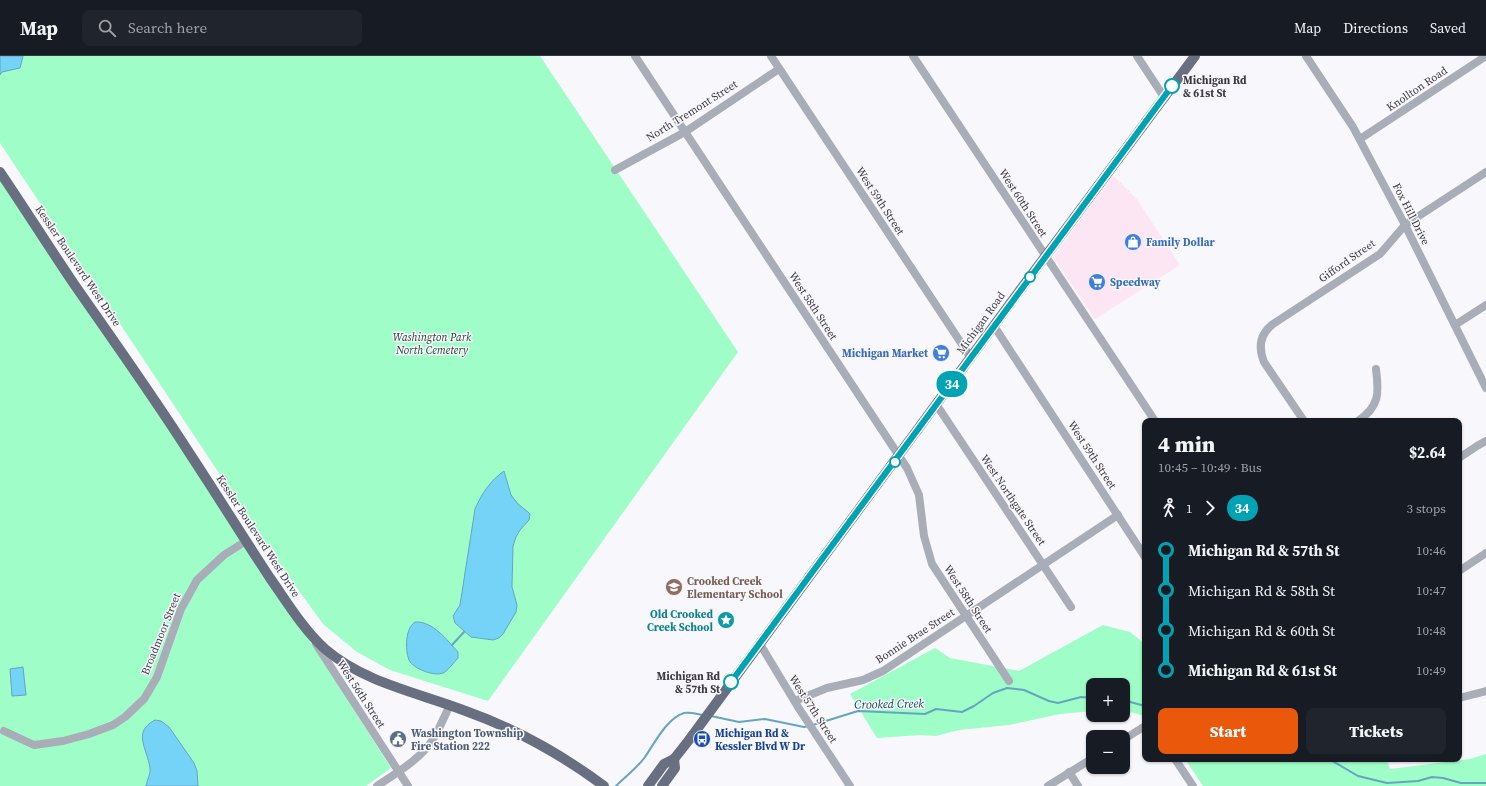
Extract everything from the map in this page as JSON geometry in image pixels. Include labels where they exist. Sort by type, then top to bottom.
[{"type":"main road","name":"Michigan Road","points":[[648,786],[664,764],[674,759],[696,731],[1194,56]]},
{"type":"main road","name":"Kessler Boulevard West Drive","points":[[0,172],[74,284],[168,419],[286,602],[309,633],[324,648],[341,661],[369,677],[392,687],[450,705],[513,730],[568,761],[602,784]]},
{"type":"main road","name":"Michigan Road","points":[[662,786],[675,768],[674,759]]},
{"type":"street","name":"West 58th Street","points":[[635,56],[911,476],[919,495],[924,536],[929,558],[934,569],[1008,681]]},
{"type":"street","name":"West 59th Street","points":[[771,56],[971,358]]},
{"type":"street","name":"West 60th Street","points":[[913,56],[1153,418]]},
{"type":"street","points":[[1137,56],[1164,97]]},
{"type":"street","name":"Fox Hill Drive","points":[[1306,56],[1360,140],[1405,225],[1486,388]]},
{"type":"street","name":"Knollton Road","points":[[1360,140],[1486,56]]},
{"type":"street","name":"North Tremont Street","points":[[615,170],[685,132],[779,69]]},
{"type":"street","name":"Gifford Street","points":[[1302,418],[1264,362],[1260,350],[1264,333],[1271,326],[1380,254],[1405,225],[1486,172]]},
{"type":"street","points":[[1455,325],[1486,305]]},
{"type":"street","name":"West 59th Street","points":[[994,326],[1142,552]]},
{"type":"street","points":[[1362,418],[1371,410],[1377,400],[1378,390],[1376,369]]},
{"type":"street","name":"West Northgate Street","points":[[936,404],[1071,607]]},
{"type":"street","points":[[1462,456],[1486,442]]},
{"type":"street","name":"Bonnie Brae Street","points":[[796,704],[827,688],[861,681],[874,676],[1118,515]]},
{"type":"street","name":"Broadmoor Street","points":[[4,730],[34,745],[89,734],[113,725],[125,717],[144,698],[157,677],[181,609],[197,580],[224,555],[246,541]]},
{"type":"street","points":[[1462,569],[1486,553]]},
{"type":"street","name":"West 56th Street","points":[[309,633],[408,786]]},
{"type":"street","name":"West 57th Street","points":[[760,644],[796,704],[850,786]]},
{"type":"street","points":[[1462,697],[1486,691]]},
{"type":"street","points":[[376,786],[415,760],[431,742],[450,705]]},
{"type":"street","points":[[1130,736],[1142,728]]},
{"type":"street","points":[[1048,786],[1086,762]]},
{"type":"street","points":[[1177,762],[1192,786]]},
{"type":"street","points":[[1069,772],[1078,786]]},
{"type":"shaded area","points":[[1113,175],[1136,198],[1180,265],[1095,319],[1053,257]]},
{"type":"green space","name":"Washington Park North Cemetery","points":[[0,56],[540,56],[738,352],[488,701],[390,670],[357,652],[323,624],[276,559],[0,143]]},
{"type":"green space","points":[[0,172],[168,419],[391,768],[366,786],[0,786]]},
{"type":"green space","points":[[1103,625],[1130,632],[1142,642],[1142,715],[1130,712],[1130,678],[1086,678],[1086,712],[1060,714],[1009,725],[959,730],[936,736],[921,735],[877,738],[850,694],[935,648],[950,658],[1019,671]]},
{"type":"green space","points":[[1486,754],[1486,786],[1203,786],[1187,762],[1388,762],[1390,769],[1446,762],[1462,762],[1462,760]]},
{"type":"water","points":[[0,56],[23,56],[20,68],[2,72],[0,75]]},
{"type":"water","points":[[504,471],[511,495],[518,504],[530,514],[529,520],[520,530],[513,546],[512,587],[517,605],[516,612],[503,634],[499,638],[493,640],[471,637],[455,623],[453,616],[460,605],[475,509],[487,488]]},
{"type":"water","points":[[415,622],[434,628],[458,652],[458,658],[445,672],[437,674],[426,672],[415,667],[409,660],[407,640],[409,629]]},
{"type":"water","points":[[23,667],[26,695],[12,696],[10,669]]},
{"type":"water","points":[[155,720],[161,721],[169,727],[194,763],[197,771],[198,786],[146,786],[150,770],[144,747],[143,735],[144,730],[148,725]]},
{"type":"waterway","points":[[452,645],[464,632]]},
{"type":"waterway","name":"Crooked Creek","points":[[813,725],[858,711],[925,714],[936,709],[962,712],[993,693],[1007,688],[1024,690],[1049,701],[1058,703],[1081,697],[1086,697]]},
{"type":"waterway","name":"Crooked Creek","points":[[1130,702],[1142,705]]},
{"type":"waterway","name":"Crooked Creek","points":[[616,786],[642,761],[672,720],[684,713],[703,715]]},
{"type":"waterway","name":"Crooked Creek","points":[[711,716],[739,722],[765,719],[804,727],[809,726]]},
{"type":"waterway","name":"Crooked Creek","points":[[1334,762],[1358,776],[1387,783],[1418,781],[1432,777],[1443,778],[1461,783],[1486,783]]},
{"type":"bus line","name":"34","points":[[731,682],[1172,86]]},
{"type":"place","name":"Michigan Rd & 61st St","points":[[1172,86]]},
{"type":"place","name":"Family Dollar","points":[[1133,242]]},
{"type":"place","name":"Speedway","points":[[1097,282]]},
{"type":"place","name":"Michigan Market","points":[[941,353]]},
{"type":"place","name":"Crooked Creek Elementary School","points":[[674,587]]},
{"type":"place","name":"Old Crooked Creek School","points":[[726,620]]},
{"type":"place","name":"Michigan Rd & 57th St","points":[[731,682]]},
{"type":"place","name":"Washington Township Fire Station 222","points":[[398,739]]},
{"type":"place","name":"Michigan Rd & Kessler Blvd W Dr","points":[[702,739]]}]
